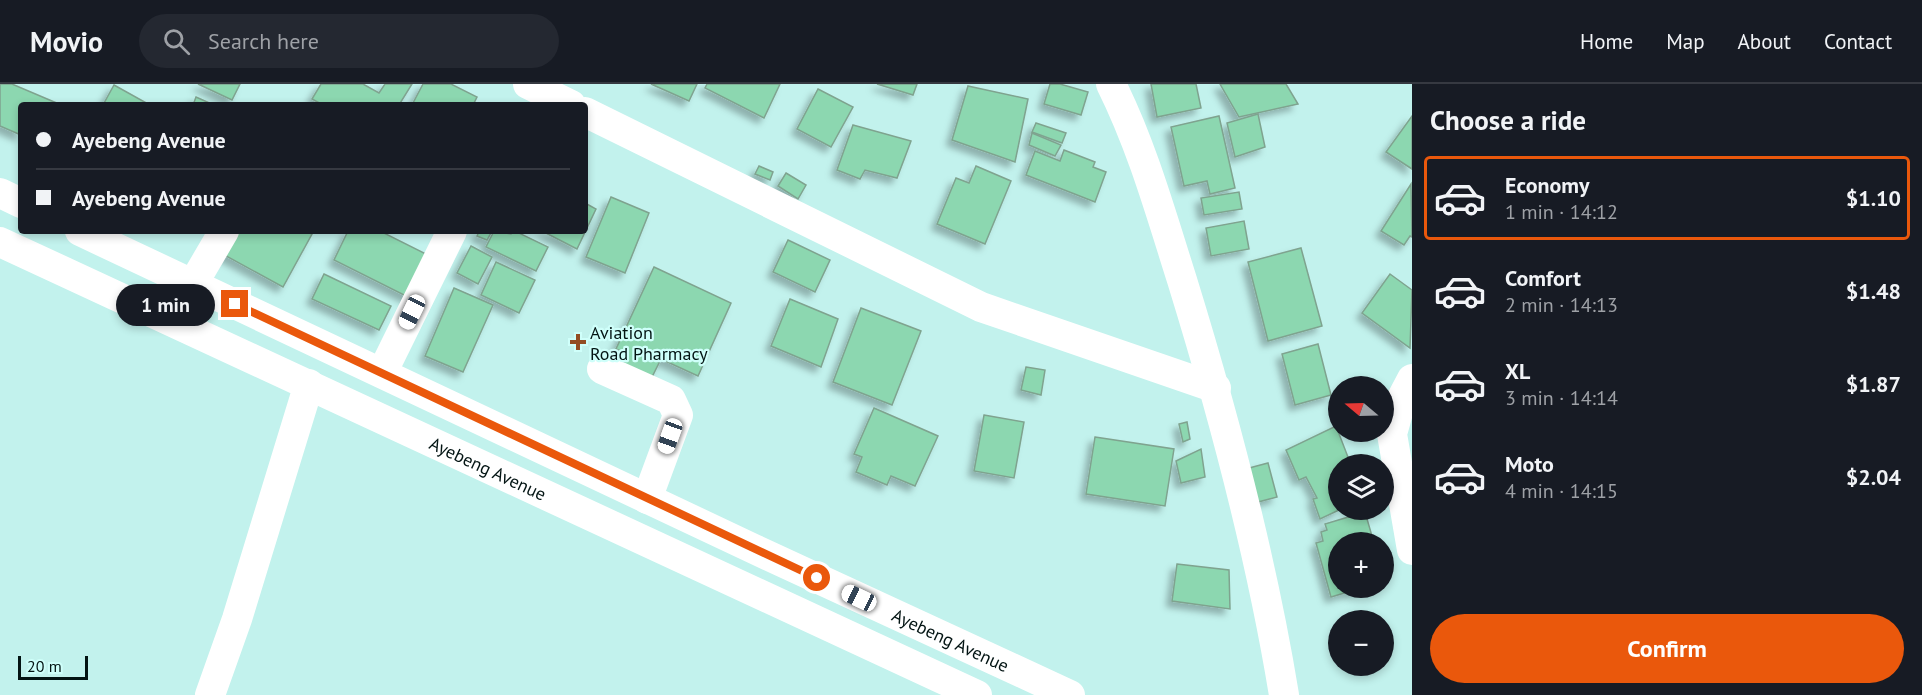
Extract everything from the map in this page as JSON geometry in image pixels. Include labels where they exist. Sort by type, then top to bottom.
[{"type":"street","points":[[516,102],[526,84],[565,102]]},
{"type":"street","points":[[1111,84],[1125,111],[1158,206],[1216,388],[1262,573],[1284,695]]},
{"type":"street","points":[[588,113],[981,307],[1216,388]]},
{"type":"street","points":[[0,194],[18,202]]},
{"type":"street","name":"Ayebeng Avenue","points":[[86,234],[647,499],[1070,695]]},
{"type":"street","points":[[193,284],[222,234]]},
{"type":"street","points":[[382,373],[451,234]]},
{"type":"street","name":"Ayebeng Avenue","points":[[0,242],[977,695]]},
{"type":"street","points":[[602,369],[671,400],[676,408],[678,415],[647,499]]},
{"type":"street","points":[[1412,379],[1402,398],[1392,434],[1412,550]]},
{"type":"street","points":[[210,695],[237,618],[309,384]]},
{"type":"building","points":[[0,84],[12,84],[54,102],[18,102],[18,134],[0,126]]},
{"type":"building","points":[[198,84],[240,84],[232,100]]},
{"type":"building","points":[[321,84],[363,84],[379,93],[385,84],[412,84],[401,102],[318,102],[312,99]]},
{"type":"building","points":[[423,84],[451,84],[477,97],[474,102],[414,102]]},
{"type":"building","points":[[651,84],[697,84],[689,101]]},
{"type":"building","points":[[707,84],[780,84],[764,118],[705,88]]},
{"type":"building","points":[[877,84],[917,84],[913,95]]},
{"type":"building","points":[[1050,84],[1060,84],[1088,92],[1081,115],[1044,104]]},
{"type":"building","points":[[1151,84],[1196,84],[1201,108],[1157,117]]},
{"type":"building","points":[[1220,84],[1286,84],[1298,104],[1239,117]]},
{"type":"building","points":[[114,85],[145,102],[105,102]]},
{"type":"building","points":[[968,86],[1028,99],[1015,162],[952,140]]},
{"type":"building","points":[[818,89],[853,107],[831,147],[797,129]]},
{"type":"building","points":[[196,97],[207,102],[194,102]]},
{"type":"building","points":[[1258,114],[1265,147],[1235,157],[1227,123]]},
{"type":"building","points":[[1219,116],[1235,188],[1210,194],[1207,181],[1184,186],[1171,127]]},
{"type":"building","points":[[1412,116],[1412,169],[1386,152]]},
{"type":"building","points":[[1036,123],[1066,133],[1062,143],[1032,132]]},
{"type":"building","points":[[853,125],[911,141],[897,178],[865,170],[860,179],[837,170]]},
{"type":"building","points":[[1032,133],[1061,145],[1055,156],[1029,145]]},
{"type":"building","points":[[1064,150],[1095,162],[1093,167],[1106,172],[1095,202],[1026,175],[1035,151],[1060,161]]},
{"type":"building","points":[[759,166],[773,172],[770,180],[755,174]]},
{"type":"building","points":[[976,166],[1011,181],[985,244],[937,224],[956,178],[969,183]]},
{"type":"building","points":[[786,173],[806,185],[798,199],[778,186]]},
{"type":"building","points":[[1411,184],[1412,237],[1410,236],[1404,245],[1381,231]]},
{"type":"building","points":[[1239,192],[1242,209],[1204,215],[1201,198]]},
{"type":"building","points":[[611,197],[649,213],[625,273],[586,257]]},
{"type":"building","points":[[588,205],[596,209],[588,226]]},
{"type":"building","points":[[1244,221],[1249,249],[1211,256],[1206,228]]},
{"type":"building","points":[[226,234],[312,234],[283,287],[217,251]]},
{"type":"building","points":[[347,234],[386,234],[432,257],[412,299],[334,260]]},
{"type":"building","points":[[478,234],[490,234],[487,240],[477,236]]},
{"type":"building","points":[[492,234],[521,234],[548,247],[536,271],[486,247]]},
{"type":"building","points":[[548,234],[584,234],[577,249]]},
{"type":"building","points":[[788,240],[830,260],[815,292],[773,272]]},
{"type":"building","points":[[471,246],[492,257],[478,284],[457,273]]},
{"type":"building","points":[[1301,248],[1322,326],[1268,341],[1248,262]]},
{"type":"building","points":[[496,262],[535,280],[519,313],[481,295]]},
{"type":"building","points":[[654,267],[731,303],[698,376],[661,359],[652,377],[623,364],[627,354],[616,349]]},
{"type":"building","points":[[324,274],[391,306],[379,330],[312,299]]},
{"type":"building","points":[[1390,274],[1412,290],[1410,348],[1362,313]]},
{"type":"building","points":[[454,288],[493,305],[463,372],[425,356]]},
{"type":"building","points":[[790,299],[838,319],[821,367],[771,346]]},
{"type":"building","points":[[861,308],[921,331],[892,405],[833,382]]},
{"type":"building","points":[[1318,344],[1328,383],[1328,396],[1295,405],[1282,354]]},
{"type":"building","points":[[1026,367],[1045,370],[1041,395],[1021,390]]},
{"type":"building","points":[[874,408],[938,436],[915,486],[891,476],[887,485],[856,472],[862,457],[854,454]]},
{"type":"building","points":[[984,415],[1024,422],[1014,478],[974,471]]},
{"type":"building","points":[[1187,422],[1190,439],[1183,442],[1179,424]]},
{"type":"building","points":[[1328,430],[1328,442],[1342,442],[1347,454],[1328,454],[1328,515],[1320,519],[1313,499],[1317,498],[1306,477],[1299,480],[1286,450]]},
{"type":"building","points":[[1095,437],[1174,449],[1165,506],[1086,494]]},
{"type":"building","points":[[1201,449],[1205,477],[1181,483],[1176,461]]},
{"type":"building","points":[[1268,463],[1277,497],[1258,502],[1249,468]]},
{"type":"building","points":[[1338,520],[1367,520],[1371,532],[1328,532],[1328,586],[1316,543],[1323,541],[1321,532],[1327,530],[1325,524]]},
{"type":"building","points":[[1177,564],[1229,570],[1230,609],[1172,601]]},
{"type":"place","name":"Aviation Road Pharmacy","points":[[578,342]]},
{"type":"route","points":[[235,304],[817,578]]}]
